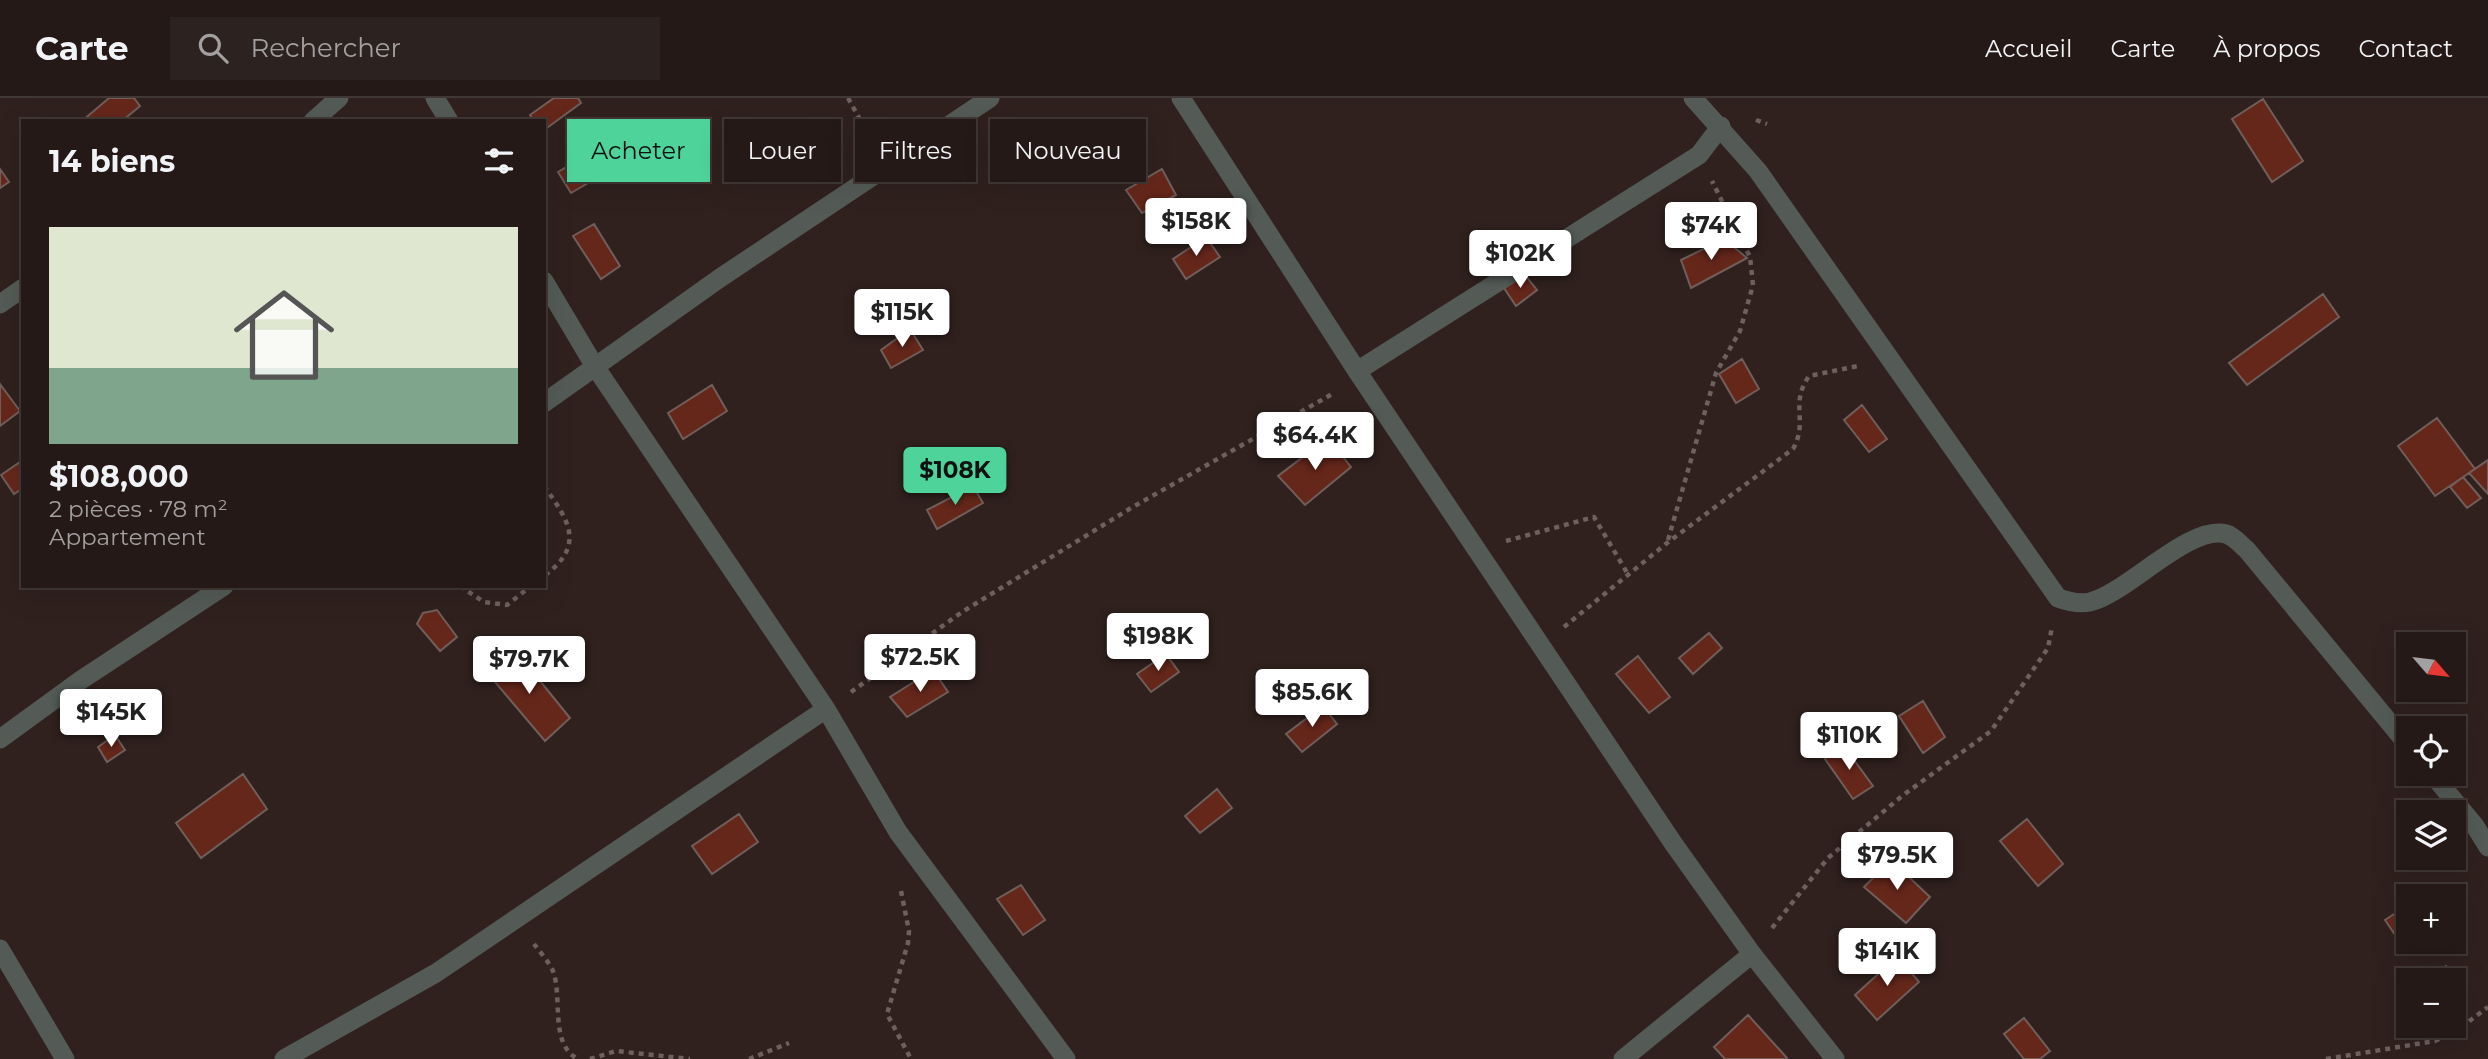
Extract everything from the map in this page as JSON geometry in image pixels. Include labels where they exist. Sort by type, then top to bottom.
[{"type":"street","points":[[315,119],[339,98]]},
{"type":"street","points":[[435,98],[448,119]]},
{"type":"street","points":[[958,119],[990,98]]},
{"type":"street","points":[[1181,98],[1357,370],[1673,843],[1752,954],[1835,1059]]},
{"type":"street","points":[[1693,98],[1721,126],[1758,171],[2058,598],[2074,603],[2092,602],[2175,550],[2213,532],[2228,534],[2247,551],[2396,731]]},
{"type":"street","points":[[1357,370],[1699,155],[1721,126]]},
{"type":"street","points":[[546,401],[594,365],[862,182]]},
{"type":"street","points":[[546,284],[594,365],[826,709],[898,832],[1066,1059]]},
{"type":"street","points":[[0,304],[21,289]]},
{"type":"street","points":[[0,739],[81,680],[221,588]]},
{"type":"street","points":[[284,1059],[436,973],[826,709]]},
{"type":"street","points":[[2442,786],[2475,826],[2488,847]]},
{"type":"street","points":[[0,949],[65,1059]]},
{"type":"street","points":[[1622,1059],[1752,954]]},
{"type":"path","points":[[848,98],[862,119]]},
{"type":"path","points":[[1667,543],[1685,489],[1716,373],[1740,331],[1753,285],[1750,257],[1699,155]]},
{"type":"path","points":[[1541,644],[1667,543],[1793,449],[1801,434],[1798,400],[1809,376],[1892,360]]},
{"type":"path","points":[[826,709],[962,612],[1131,508],[1330,397],[1357,370]]},
{"type":"path","points":[[546,489],[567,519],[569,546],[559,565],[546,575]]},
{"type":"path","points":[[1476,549],[1594,517],[1629,576]]},
{"type":"path","points":[[463,588],[484,602],[507,605],[528,588]]},
{"type":"path","points":[[1752,954],[1828,858],[1902,796],[1991,731],[2048,648],[2058,598]]},
{"type":"path","points":[[898,832],[898,880],[909,931],[887,1014],[911,1059]]},
{"type":"path","points":[[517,918],[553,971],[562,1038],[569,1054],[578,1059]]},
{"type":"path","points":[[2326,1059],[2435,1041],[2459,1029],[2488,1007]]},
{"type":"path","points":[[748,1059],[789,1043]]},
{"type":"path","points":[[590,1059],[616,1051],[690,1059]]},
{"type":"building","points":[[109,98],[134,98],[140,106],[124,119],[84,119]]},
{"type":"building","points":[[554,98],[578,98],[581,103],[546,129],[546,119],[533,119],[530,115]]},
{"type":"building","points":[[2263,99],[2303,161],[2272,182],[2232,119]]},
{"type":"building","points":[[567,167],[567,182],[590,182],[571,193],[558,172]]},
{"type":"building","points":[[0,169],[9,182],[0,188]]},
{"type":"building","points":[[1162,169],[1176,195],[1142,213],[1126,190],[1140,182],[1146,182],[1146,178]]},
{"type":"building","points":[[594,224],[620,266],[601,279],[573,236]]},
{"type":"building","points":[[1206,237],[1220,257],[1186,279],[1173,259]]},
{"type":"building","points":[[1724,239],[1747,258],[1691,288],[1681,260]]},
{"type":"building","points":[[1525,275],[1537,290],[1516,306],[1504,288]]},
{"type":"building","points":[[2323,294],[2339,317],[2247,385],[2229,363]]},
{"type":"building","points":[[910,329],[923,350],[891,368],[881,350]]},
{"type":"building","points":[[1742,359],[1759,389],[1736,403],[1719,374]]},
{"type":"building","points":[[0,384],[20,411],[0,426]]},
{"type":"building","points":[[712,385],[727,411],[683,439],[668,413]]},
{"type":"building","points":[[1862,405],[1887,439],[1869,452],[1844,420]]},
{"type":"building","points":[[2437,418],[2475,469],[2435,496],[2398,446]]},
{"type":"building","points":[[1328,438],[1351,467],[1305,505],[1278,476]]},
{"type":"building","points":[[2488,460],[2488,494],[2469,473]]},
{"type":"building","points":[[21,461],[21,489],[14,494],[1,475]]},
{"type":"building","points":[[2463,477],[2481,498],[2467,508],[2450,487]]},
{"type":"building","points":[[973,486],[983,503],[937,529],[927,510]]},
{"type":"building","points":[[437,610],[457,637],[440,651],[417,624],[423,613]]},
{"type":"building","points":[[1709,633],[1722,648],[1693,674],[1679,658]]},
{"type":"building","points":[[1166,654],[1179,672],[1151,692],[1137,674]]},
{"type":"building","points":[[519,655],[570,718],[545,741],[489,675],[497,662]]},
{"type":"building","points":[[1638,656],[1670,697],[1649,713],[1616,674]]},
{"type":"building","points":[[933,670],[948,692],[907,717],[890,697]]},
{"type":"building","points":[[1923,701],[1945,737],[1923,753],[1899,716]]},
{"type":"building","points":[[1323,706],[1337,724],[1302,752],[1286,734]]},
{"type":"building","points":[[115,735],[125,750],[107,762],[98,747]]},
{"type":"building","points":[[1846,749],[1873,786],[1853,799],[1825,759],[1833,750]]},
{"type":"building","points":[[243,774],[267,809],[201,858],[176,823]]},
{"type":"building","points":[[1217,789],[1232,808],[1200,833],[1185,816]]},
{"type":"building","points":[[739,814],[758,842],[712,874],[692,846]]},
{"type":"building","points":[[2027,819],[2063,864],[2038,886],[2000,841]]},
{"type":"building","points":[[1891,860],[1930,897],[1906,923],[1864,887]]},
{"type":"building","points":[[1021,885],[1045,920],[1023,935],[997,899]]},
{"type":"building","points":[[2396,913],[2396,936],[2385,920]]},
{"type":"building","points":[[1898,956],[1919,982],[1877,1020],[1855,995]]},
{"type":"building","points":[[1748,1015],[1786,1059],[1725,1059],[1714,1047]]},
{"type":"building","points":[[2024,1018],[2050,1051],[2040,1059],[2024,1059],[2004,1034]]}]
